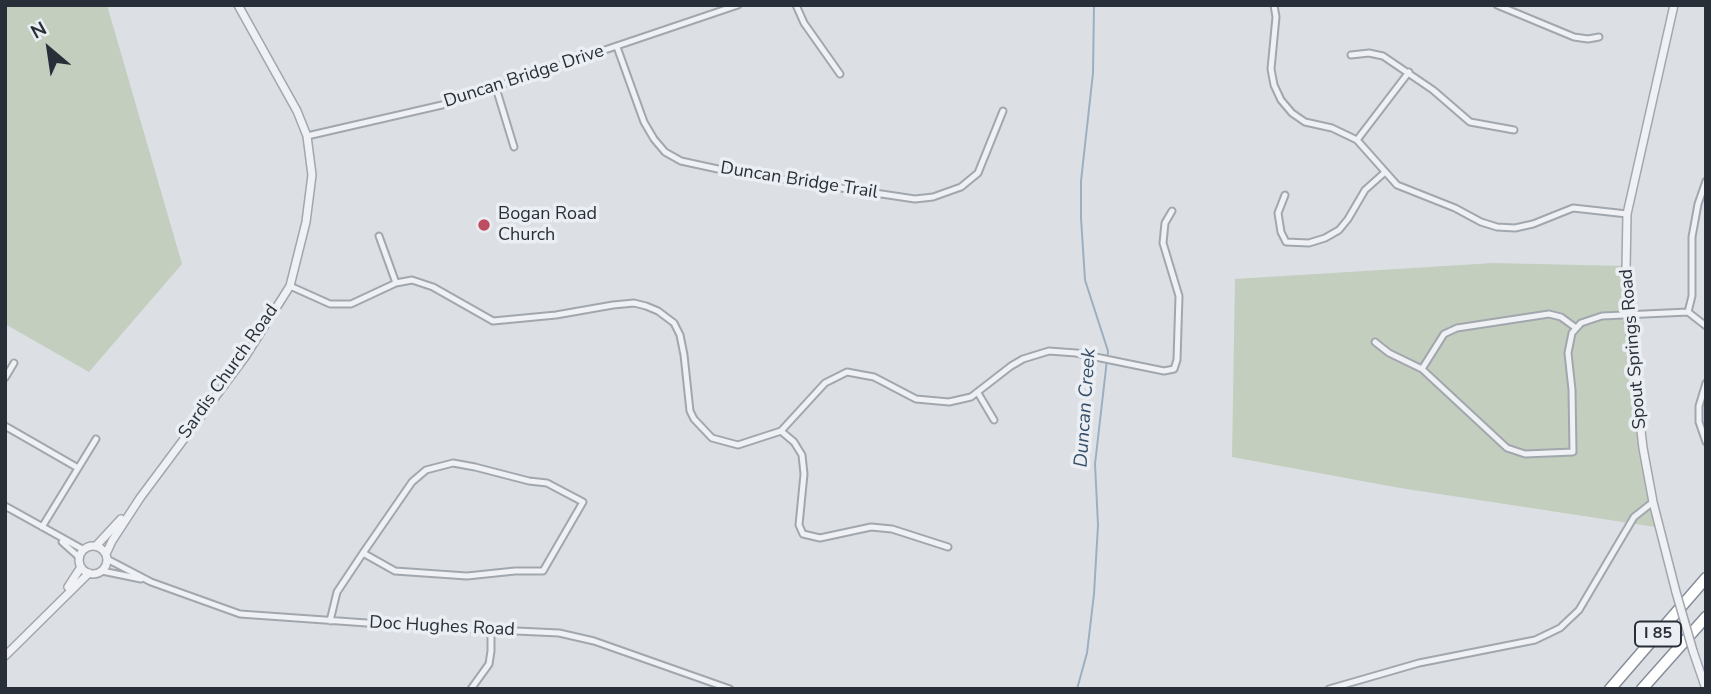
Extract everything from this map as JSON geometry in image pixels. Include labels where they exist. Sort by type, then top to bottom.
[{"type":"highway","name":"I 85","points":[[1610,689],[1706,578]]},
{"type":"highway","name":"I 85","points":[[1642,689],[1706,617]]},
{"type":"street","name":"Sardis Church Road","points":[[107,556],[112,541],[140,498],[245,357],[290,286],[306,222],[312,175],[307,136],[297,111],[237,5]]},
{"type":"street","name":"Duncan Bridge Drive","points":[[307,136],[442,105],[738,5]]},
{"type":"street","points":[[796,5],[804,23],[841,74]]},
{"type":"street","points":[[1274,5],[1276,17],[1271,69],[1281,100],[1292,113],[1305,122],[1332,128],[1357,140],[1396,185],[1497,227],[1524,226],[1573,208],[1627,214]]},
{"type":"street","points":[[1497,5],[1574,37],[1599,37]]},
{"type":"street","name":"Spout Springs Road","points":[[1674,5],[1627,214],[1628,316],[1643,447],[1653,502],[1676,592],[1706,689]]},
{"type":"street","name":"Duncan Bridge Trail","points":[[617,47],[644,122],[665,152],[681,161],[727,170],[915,199],[933,197],[961,187],[978,173],[1003,111]]},
{"type":"street","points":[[1351,55],[1369,53],[1383,56],[1409,72],[1470,122],[1514,130]]},
{"type":"street","points":[[1357,140],[1409,72]]},
{"type":"street","points":[[496,88],[514,147]]},
{"type":"street","points":[[1285,195],[1278,213],[1281,232],[1286,242],[1309,243],[1339,230],[1365,190],[1384,173]]},
{"type":"street","points":[[1688,312],[1692,296],[1692,237],[1698,204],[1706,181]]},
{"type":"street","points":[[290,286],[330,304],[351,304],[396,284],[412,280],[433,287],[493,321],[534,318],[613,305],[634,303],[646,306],[674,323],[680,335],[690,411],[694,418],[712,438],[738,445],[781,431],[825,383],[847,372],[874,377],[916,399],[949,402],[971,397],[1011,366],[1023,359],[1049,351],[1091,356],[1164,371],[1174,369],[1177,360],[1180,296],[1163,243],[1165,223],[1172,211]]},
{"type":"street","points":[[379,236],[396,284]]},
{"type":"street","points":[[1376,342],[1389,353],[1422,369],[1507,448],[1525,454],[1573,452],[1568,352],[1572,333],[1581,323],[1602,316],[1688,312],[1706,326]]},
{"type":"street","points":[[1422,369],[1444,334],[1457,328],[1549,314],[1560,317],[1576,328]]},
{"type":"street","points":[[5,378],[15,363]]},
{"type":"street","points":[[1706,383],[1699,406],[1699,422],[1706,442]]},
{"type":"street","points":[[978,393],[994,420]]},
{"type":"street","points":[[5,426],[78,468]]},
{"type":"street","points":[[781,431],[794,442],[802,455],[804,474],[799,525],[803,534],[820,538],[872,527],[892,528],[948,547]]},
{"type":"street","points":[[42,527],[96,439]]},
{"type":"street","points":[[330,621],[337,592],[363,552],[412,482],[426,470],[453,463],[547,483],[583,502],[543,571],[467,576],[395,571],[363,552]]},
{"type":"street","name":"Sardis Church Road","points":[[96,547],[140,498]]},
{"type":"street","points":[[1329,689],[1419,663],[1535,640],[1560,628],[1579,610],[1634,517],[1653,502]]},
{"type":"street","points":[[5,506],[84,550],[96,547],[107,556],[102,571],[89,573],[5,656]]},
{"type":"street","points":[[51,533],[80,558]]},
{"type":"street","points":[[57,602],[81,567],[80,558],[84,550]]},
{"type":"street","name":"Doc Hughes Road","points":[[107,556],[151,582]]},
{"type":"street","points":[[81,567],[89,573]]},
{"type":"street","name":"Doc Hughes Road","points":[[102,571],[151,582],[240,614],[559,633],[594,641],[730,689]]},
{"type":"street","points":[[471,689],[489,664],[492,651],[491,629]]},
{"type":"green space","points":[[5,5],[107,5],[182,264],[89,372],[5,324]]},
{"type":"green space","points":[[1493,263],[1628,266],[1640,409],[1662,528],[1400,488],[1232,457],[1235,279]]},
{"type":"waterway","name":"Duncan Creek","points":[[1077,689],[1087,653],[1094,594],[1098,525],[1095,464],[1108,351],[1085,280],[1081,218],[1081,181],[1093,73],[1094,5]]},
{"type":"place","name":"Bogan Road Church","points":[[484,225]]}]
